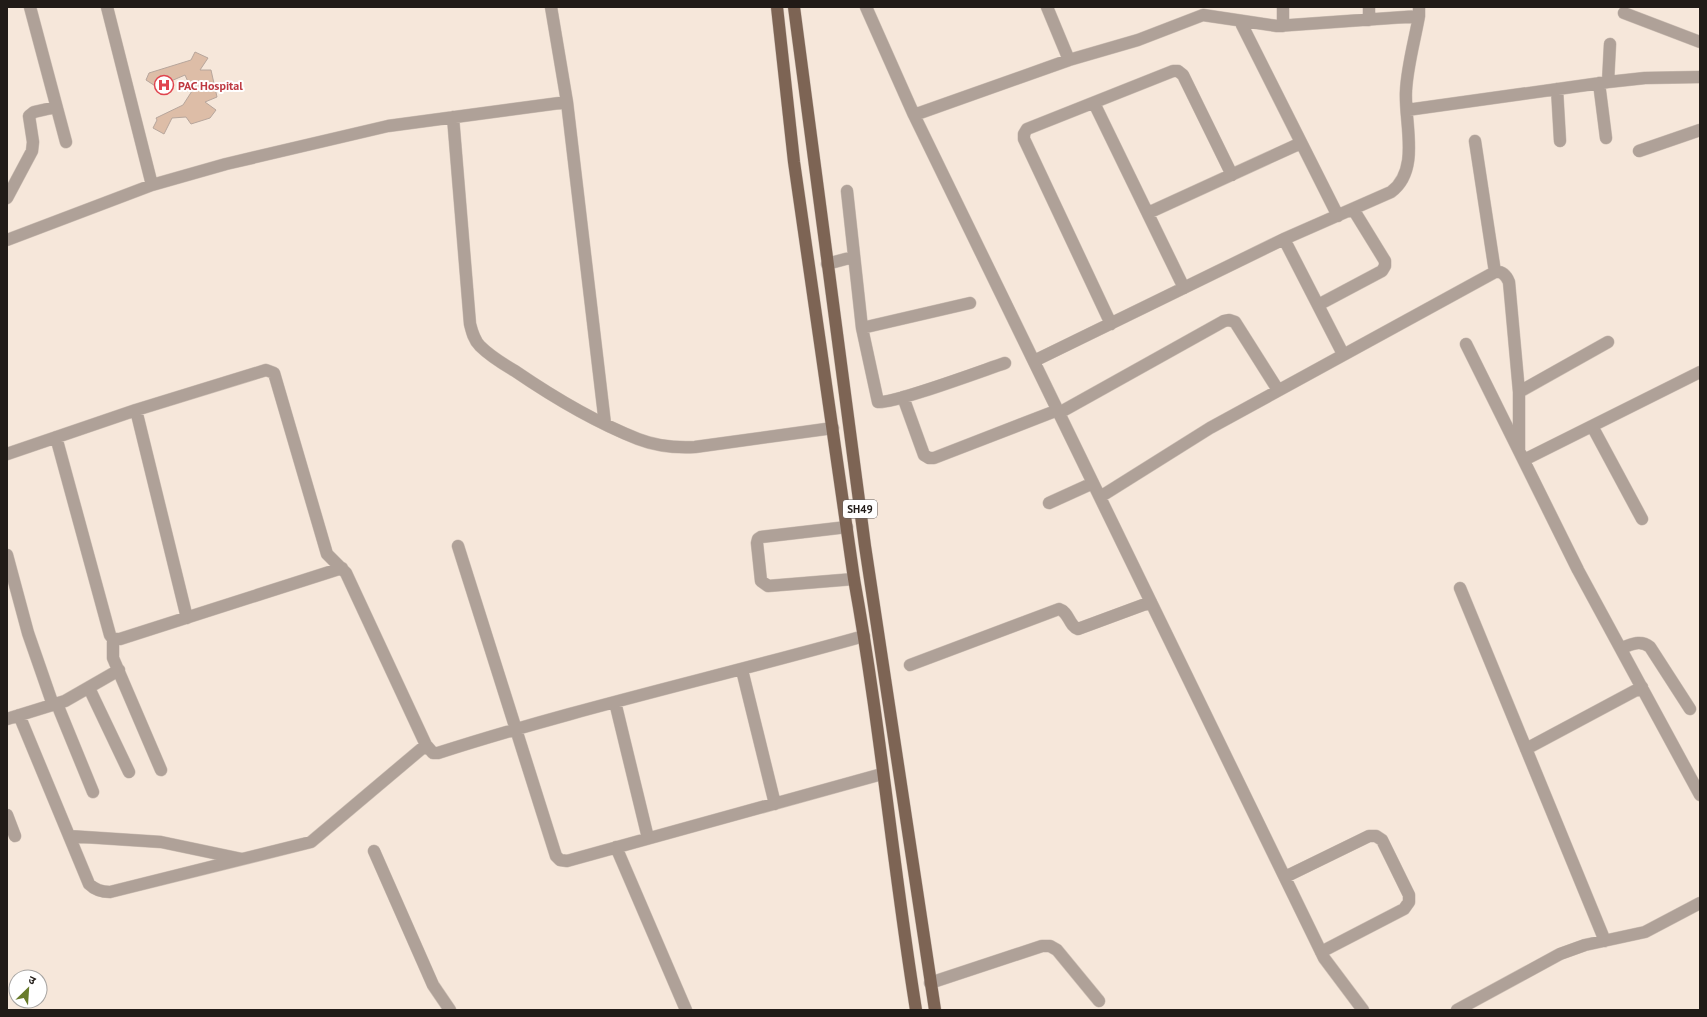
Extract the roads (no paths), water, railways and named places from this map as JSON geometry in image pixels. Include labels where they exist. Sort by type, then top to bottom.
[{"type":"main road","name":"SH49","points":[[777,7],[794,162],[854,579],[864,636],[916,1010]]},
{"type":"main road","name":"SH49","points":[[794,7],[865,546],[934,1010]]},
{"type":"street","points":[[30,7],[66,142]]},
{"type":"street","points":[[107,7],[152,185]]},
{"type":"street","points":[[551,7],[567,102],[605,424]]},
{"type":"street","points":[[866,7],[914,115],[1285,878],[1322,952],[1363,1010]]},
{"type":"street","points":[[1047,7],[1069,60]]},
{"type":"street","points":[[1283,7],[1283,26]]},
{"type":"street","points":[[1369,7],[1369,20]]},
{"type":"street","points":[[914,115],[1069,60],[1138,40],[1204,11],[1240,21],[1283,26],[1369,20],[1419,11],[1406,90],[1409,159],[1400,182],[1391,192],[1284,239],[1034,361]]},
{"type":"street","points":[[1624,13],[1700,42]]},
{"type":"street","points":[[1240,21],[1338,216]]},
{"type":"street","points":[[1606,138],[1603,82],[1610,44]]},
{"type":"street","points":[[1111,324],[1024,139],[1024,134],[1027,129],[1172,71],[1178,71],[1183,75],[1232,175]]},
{"type":"street","points":[[1407,110],[1603,82],[1645,78],[1700,77]]},
{"type":"street","points":[[1557,89],[1560,141]]},
{"type":"street","points":[[7,240],[152,185],[226,164],[388,126],[567,102]]},
{"type":"street","points":[[1094,103],[1184,288]]},
{"type":"street","points":[[7,198],[32,151],[33,142],[29,116],[34,112],[56,106]]},
{"type":"street","points":[[453,118],[470,324],[473,336],[488,354],[531,382],[605,424],[639,440],[676,448],[695,447],[833,428]]},
{"type":"street","points":[[1639,151],[1700,130]]},
{"type":"street","points":[[1475,141],[1494,272]]},
{"type":"street","points":[[1148,213],[1301,143]]},
{"type":"street","points":[[847,190],[853,257],[862,328],[876,399],[881,402],[903,397],[1005,363]]},
{"type":"street","points":[[1318,305],[1382,271],[1385,266],[1384,261],[1353,209]]},
{"type":"street","points":[[1284,239],[1343,354]]},
{"type":"street","points":[[827,264],[853,257]]},
{"type":"street","points":[[1100,497],[1210,428],[1494,272],[1503,273],[1509,282],[1518,392],[1521,455]]},
{"type":"street","points":[[862,328],[970,303]]},
{"type":"street","points":[[903,397],[924,455],[929,458],[934,458],[1058,411],[1224,321],[1229,320],[1235,322],[1278,390]]},
{"type":"street","points":[[1518,392],[1608,342]]},
{"type":"street","points":[[1466,344],[1578,570],[1700,795]]},
{"type":"street","points":[[7,454],[136,410],[266,370],[271,370],[274,373],[327,554],[342,568],[426,745],[433,753],[438,753],[515,728],[742,670],[864,636]]},
{"type":"street","points":[[1521,455],[1592,426],[1700,372]]},
{"type":"street","points":[[136,410],[187,618]]},
{"type":"street","points":[[1592,426],[1642,519]]},
{"type":"street","points":[[56,437],[110,635],[114,639],[113,658],[161,770]]},
{"type":"street","points":[[1049,503],[1093,483]]},
{"type":"street","points":[[847,527],[761,537],[757,543],[761,581],[768,586],[854,579]]},
{"type":"street","points":[[458,546],[556,856],[560,860],[567,861],[882,774]]},
{"type":"street","points":[[7,555],[28,633],[55,705],[94,792]]},
{"type":"street","points":[[114,639],[120,639],[342,568]]},
{"type":"street","points":[[1460,588],[1605,941]]},
{"type":"street","points":[[910,665],[1059,609],[1064,611],[1074,627],[1078,629],[1151,602]]},
{"type":"street","points":[[1620,648],[1638,642],[1644,643],[1650,647],[1690,709]]},
{"type":"street","points":[[119,670],[65,701],[13,717],[69,836],[89,884],[92,888],[103,892],[110,892],[311,842],[426,745]]},
{"type":"street","points":[[742,670],[775,804]]},
{"type":"street","points":[[1526,750],[1642,687]]},
{"type":"street","points":[[89,688],[129,772]]},
{"type":"street","points":[[615,702],[648,838]]},
{"type":"street","points":[[7,815],[15,836]]},
{"type":"street","points":[[69,836],[155,841],[245,859]]},
{"type":"street","points":[[1285,878],[1369,836],[1376,836],[1382,840],[1409,895],[1409,902],[1404,909],[1322,952]]},
{"type":"street","points":[[616,847],[686,1010]]},
{"type":"street","points":[[374,851],[433,985],[450,1010]]},
{"type":"street","points":[[1457,1010],[1560,954],[1585,945],[1645,932],[1700,903]]},
{"type":"street","points":[[930,983],[1042,946],[1050,946],[1057,950],[1099,1001]]},
{"type":"place","name":"PAC Hospital","points":[[164,85]]}]
